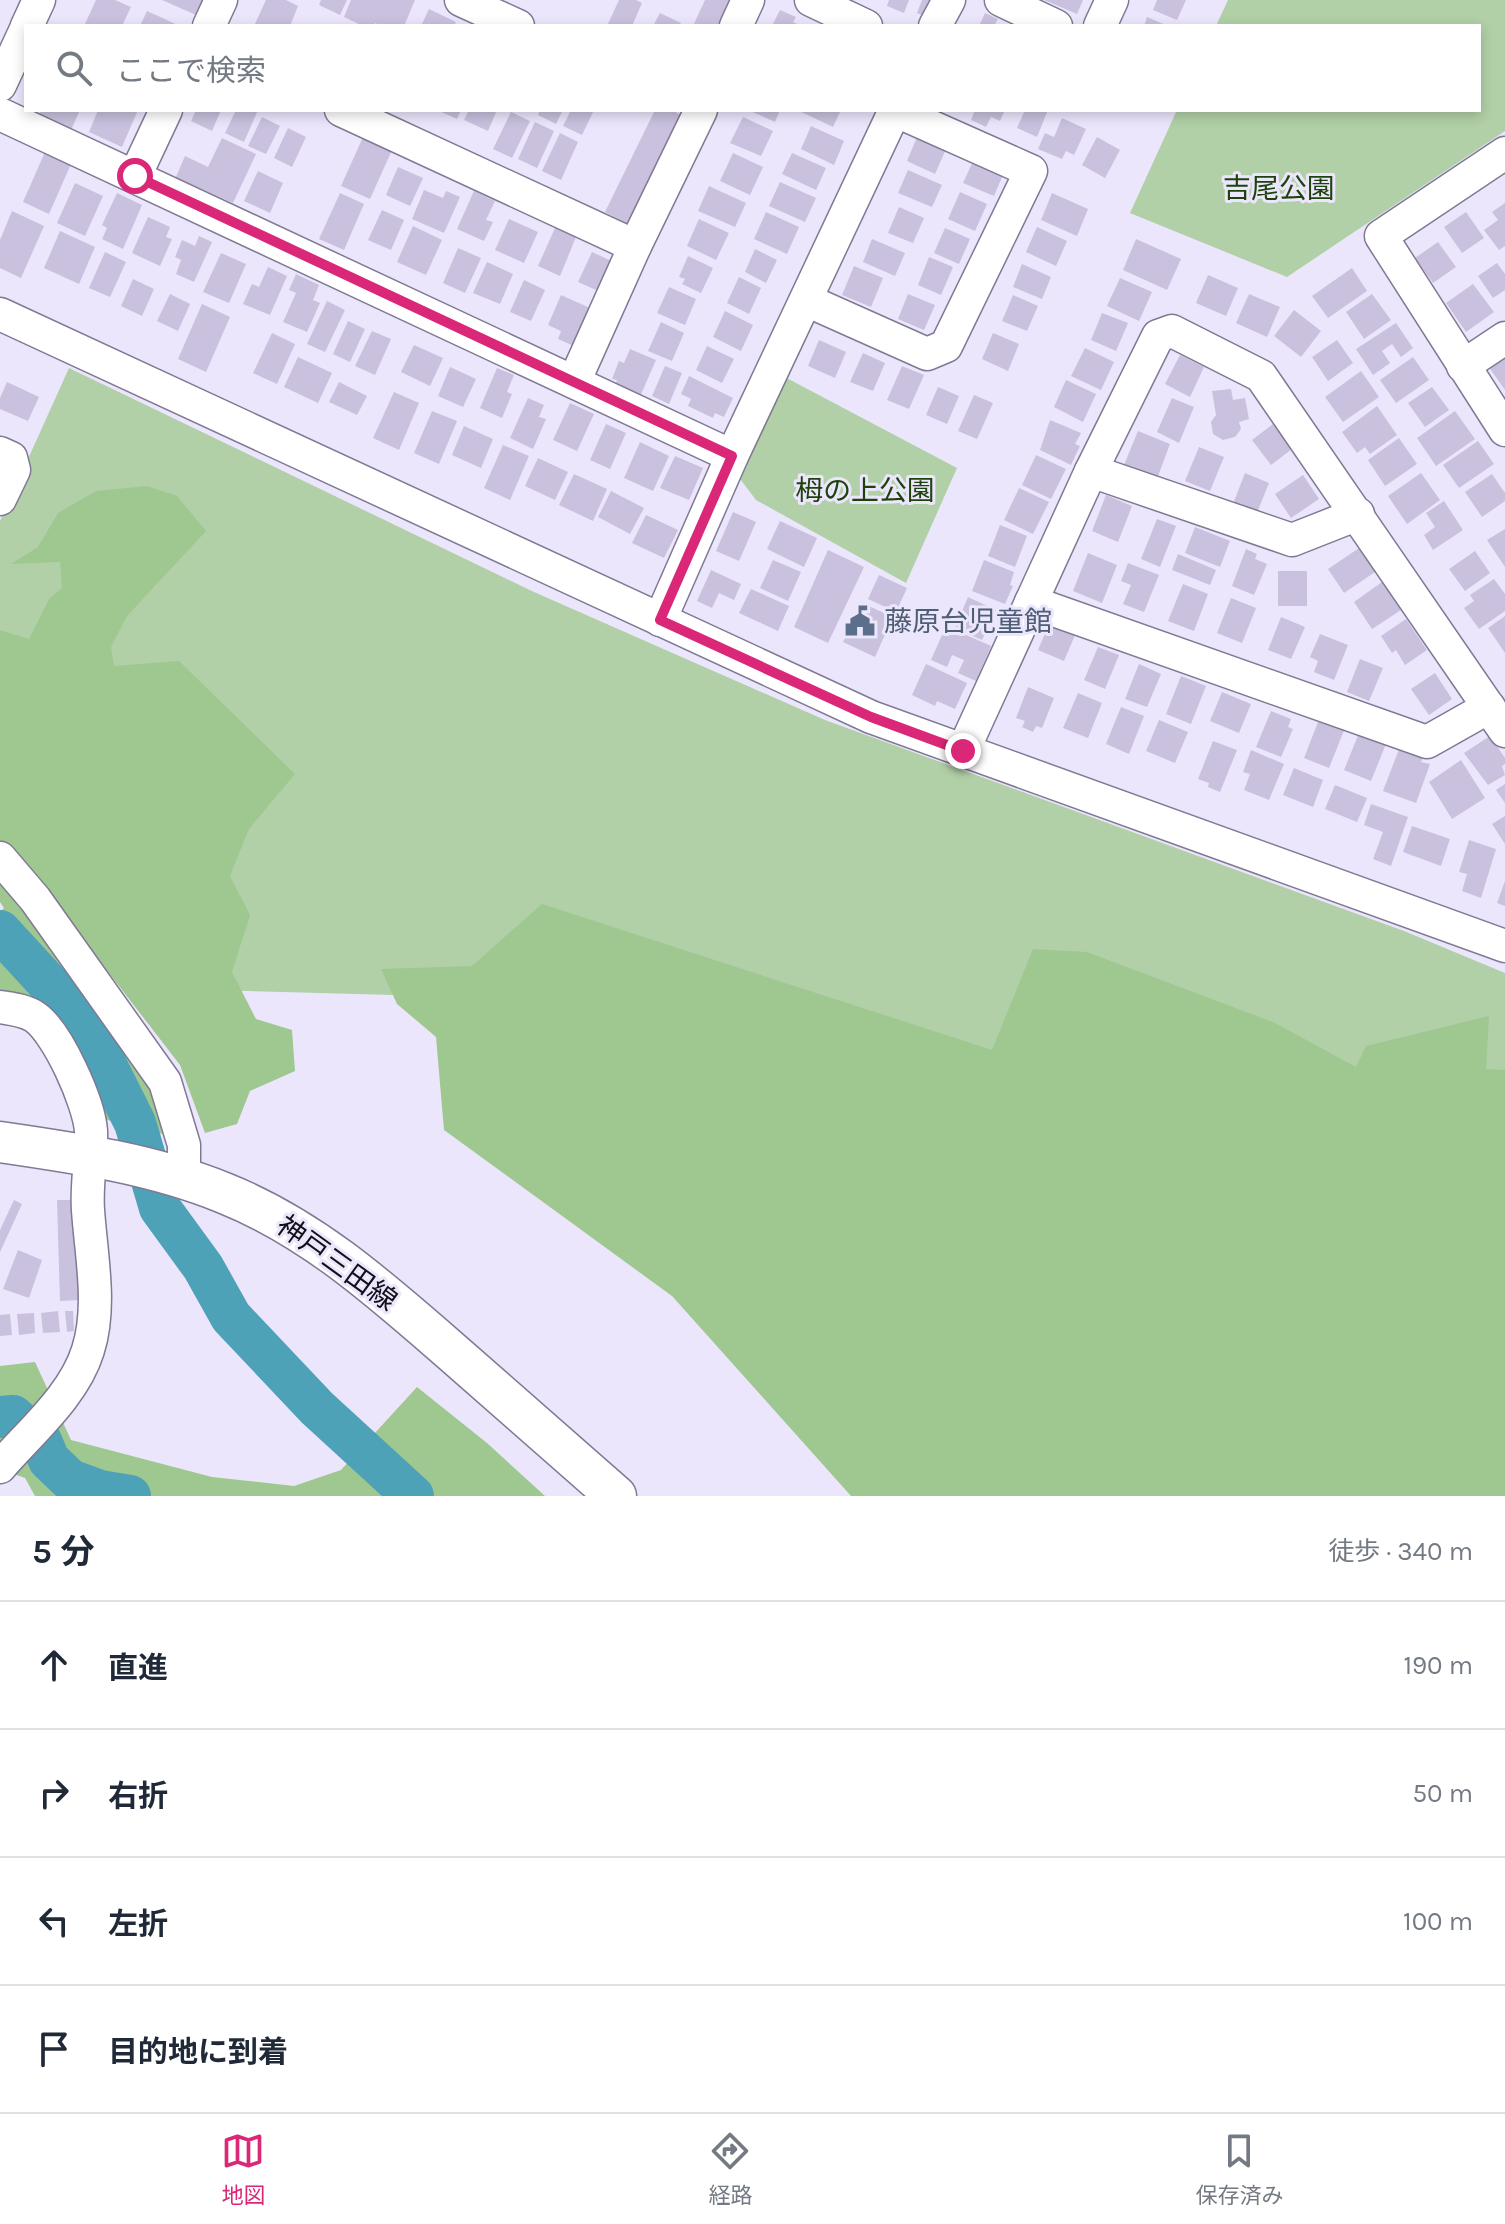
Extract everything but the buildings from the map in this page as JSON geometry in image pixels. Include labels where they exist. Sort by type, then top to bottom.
[{"type":"main road","name":"神戸三田線","points":[[0,1142],[106,1159],[180,1177],[261,1210],[326,1249],[379,1289],[616,1496]]},
{"type":"street","points":[[28,24],[39,0]]},
{"type":"street","points":[[210,24],[221,0]]},
{"type":"street","points":[[461,0],[514,24]]},
{"type":"street","points":[[737,24],[748,0]]},
{"type":"street","points":[[811,0],[862,24]]},
{"type":"street","points":[[936,24],[949,0]]},
{"type":"street","points":[[1001,0],[1052,24]]},
{"type":"street","points":[[1101,24],[1112,0]]},
{"type":"street","points":[[0,85],[24,33]]},
{"type":"street","points":[[135,176],[165,112]]},
{"type":"street","points":[[345,112],[635,246]]},
{"type":"street","points":[[574,382],[700,112]]},
{"type":"street","points":[[660,620],[732,456],[893,112]]},
{"type":"street","points":[[806,300],[927,354],[946,346],[1031,171],[898,112]]},
{"type":"street","points":[[0,114],[732,456]]},
{"type":"street","points":[[1505,153],[1381,236],[1505,430]]},
{"type":"street","points":[[0,314],[871,717],[1505,946]]},
{"type":"street","points":[[963,751],[1031,602],[1091,471],[1158,336],[1172,331],[1261,376],[1497,719],[1427,742],[1031,602]]},
{"type":"street","points":[[1463,366],[1505,338]]},
{"type":"street","points":[[0,453],[11,458],[14,470],[0,499]]},
{"type":"street","points":[[1091,471],[1292,540],[1358,514]]},
{"type":"street","points":[[0,858],[35,899],[165,1082],[184,1145],[180,1177]]},
{"type":"street","points":[[0,1007],[37,1018],[57,1043],[84,1101],[91,1130],[106,1159],[86,1185],[95,1308],[88,1350],[72,1384],[6,1460]]},
{"type":"green space","name":"吉尾公園","points":[[1228,0],[1505,0],[1505,131],[1287,277],[1130,213],[1176,112],[1481,112],[1481,24],[1217,24]]},
{"type":"green space","points":[[69,368],[534,592],[825,720],[1404,931],[1505,973],[1505,1105],[991,1062],[468,997],[212,990],[0,634],[0,521]]},
{"type":"green space","name":"栂の上公園","points":[[779,374],[957,468],[906,583],[756,500],[737,475]]},
{"type":"green space","points":[[147,486],[177,496],[206,531],[127,616],[111,647],[114,666],[179,661],[295,774],[249,829],[230,876],[250,915],[232,972],[256,1019],[292,1030],[295,1071],[250,1091],[237,1124],[205,1133],[180,1065],[75,929],[0,847],[0,630],[29,639],[49,599],[62,588],[60,562],[11,564],[38,547],[58,513],[96,491]]},
{"type":"green space","points":[[0,872],[156,1085],[162,1134],[96,1117],[0,991],[0,912],[4,908],[0,902]]},
{"type":"green space","points":[[542,904],[992,1050],[1033,949],[1087,952],[1275,1023],[1356,1067],[1366,1046],[1489,1016],[1486,1069],[1505,1070],[1505,1496],[851,1496],[672,1296],[444,1130],[436,1037],[397,1004],[381,969],[472,966]]},
{"type":"green space","points":[[35,1362],[71,1440],[212,1477],[294,1486],[341,1470],[417,1387],[487,1443],[545,1496],[35,1496],[25,1478],[0,1469],[0,1366]]},
{"type":"waterway","points":[[0,931],[68,1005],[105,1063],[135,1123],[160,1208],[203,1267],[231,1317],[317,1408],[413,1496]]},
{"type":"waterway","points":[[0,1417],[13,1416],[41,1441],[49,1460],[70,1480],[100,1491],[130,1496]]},
{"type":"place","name":"藤原台児童館","points":[[860,621]]},
{"type":"route","points":[[135,176],[732,456],[660,620],[871,717],[963,751]]}]
